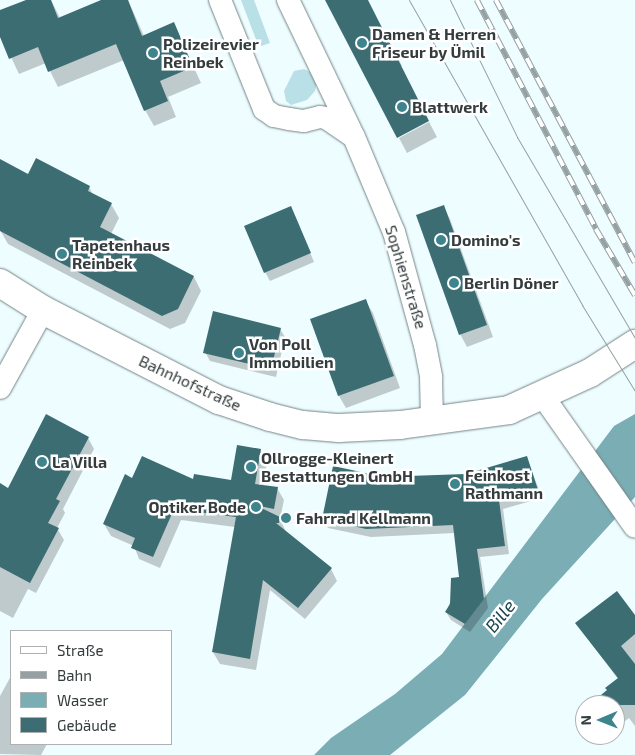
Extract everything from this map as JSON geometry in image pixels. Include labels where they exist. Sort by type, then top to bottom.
[{"type":"main road","name":"Bahnhofstraße","points":[[0,284],[43,310],[219,400],[270,417],[303,425],[339,428],[432,422],[509,410],[590,373],[635,344]]},
{"type":"street","points":[[220,0],[264,109],[274,116],[304,121],[320,116],[343,127],[354,137]]},
{"type":"street","name":"Sophienstraße","points":[[288,0],[354,137],[394,232],[418,316],[431,377],[432,422]]},
{"type":"street","points":[[0,388],[43,310]]},
{"type":"street","points":[[542,395],[635,527]]},
{"type":"shaded area","points":[[241,0],[254,0],[270,43],[261,46],[257,42]]},
{"type":"shaded area","points":[[304,69],[312,73],[317,80],[315,91],[307,100],[291,105],[286,101],[284,91],[294,71]]},
{"type":"water","name":"Bille","points":[[635,414],[635,497],[542,599],[465,695],[390,755],[314,755],[331,738],[395,694],[442,654],[614,426]]},
{"type":"building","name":"Polizeirevier Reinbek","points":[[26,0],[51,0],[58,18],[101,0],[128,0],[142,36],[174,22],[193,67],[160,81],[168,101],[144,111],[116,44],[48,72],[38,47],[9,59],[0,37],[0,10]]},
{"type":"building","points":[[325,0],[368,0],[429,121],[397,138]]},
{"type":"building","points":[[36,158],[90,186],[88,191],[112,203],[100,227],[194,276],[178,309],[162,316],[0,231],[0,159],[28,174]]},
{"type":"building","points":[[444,205],[487,325],[459,335],[416,215]]},
{"type":"building","points":[[291,206],[311,253],[264,273],[244,226]]},
{"type":"building","points":[[366,299],[394,376],[338,396],[310,319]]},
{"type":"building","points":[[213,311],[281,328],[271,369],[203,353]]},
{"type":"building","points":[[46,414],[89,437],[56,499],[60,501],[48,523],[59,528],[30,583],[0,567],[0,483],[8,488]]},
{"type":"building","points":[[237,445],[261,449],[255,484],[278,487],[274,509],[255,505],[280,517],[279,523],[276,523],[332,568],[298,608],[263,580],[250,659],[212,652],[236,517],[174,509],[153,557],[131,548],[135,538],[103,524],[125,474],[132,478],[142,456],[193,479],[194,474],[231,480]]},
{"type":"building","points":[[527,456],[538,490],[499,500],[505,546],[477,549],[484,599],[465,624],[445,612],[450,604],[451,578],[459,577],[453,525],[366,529],[322,519],[333,466],[408,482],[408,476],[466,474]]},
{"type":"building","points":[[617,591],[635,615],[635,634],[621,646],[635,664],[635,705],[625,705],[625,695],[601,695],[607,690],[605,688],[618,678],[575,623]]},
{"type":"tram line","points":[[409,0],[582,305],[635,391]]},
{"type":"tram line","points":[[450,0],[517,137],[635,338]]},
{"type":"railway","points":[[477,0],[596,229],[635,295]]},
{"type":"railway","points":[[496,0],[635,262]]},
{"type":"place","name":"Damen & Herren Friseur by Ümil","points":[[362,43]]},
{"type":"place","name":"Polizeirevier Reinbek","points":[[153,53]]},
{"type":"place","name":"Blattwerk","points":[[402,107]]},
{"type":"place","name":"Domino's","points":[[441,240]]},
{"type":"place","name":"Tapetenhaus Reinbek","points":[[62,254]]},
{"type":"place","name":"Berlin Döner","points":[[454,283]]},
{"type":"place","name":"Von Poll Immobilien","points":[[239,353]]},
{"type":"place","name":"La Villa","points":[[42,462]]},
{"type":"place","name":"Ollrogge-Kleinert Bestattungen GmbH","points":[[251,467]]},
{"type":"place","name":"Feinkost Rathmann","points":[[455,484]]},
{"type":"place","name":"Optiker Bode","points":[[256,507]]},
{"type":"place","name":"Fahrrad Kellmann","points":[[286,518]]}]
